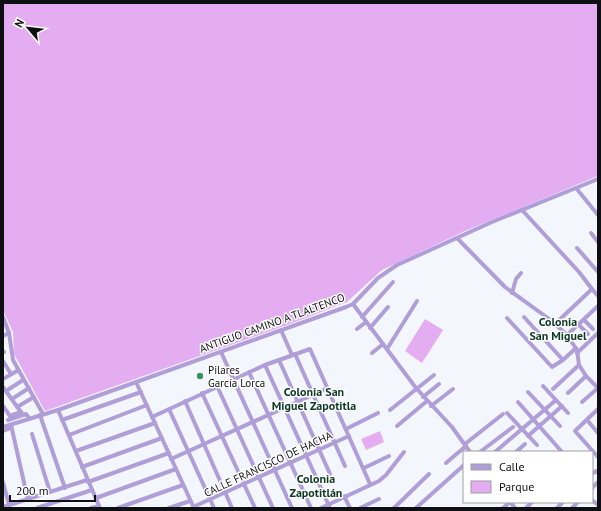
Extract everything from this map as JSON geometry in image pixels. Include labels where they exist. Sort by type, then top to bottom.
[{"type":"street","name":"ANTIGUO CAMINO A TLALTENCO","points":[[3,427],[58,410],[353,304],[369,286],[386,272],[457,238],[598,179]]},
{"type":"street","points":[[576,188],[598,216]]},
{"type":"street","points":[[522,210],[579,272],[598,296]]},
{"type":"street","points":[[591,233],[598,242]]},
{"type":"street","points":[[457,238],[488,272],[512,293],[555,324],[567,335],[576,348],[579,365],[586,376],[598,388],[582,402]]},
{"type":"street","points":[[577,248],[598,272]]},
{"type":"street","points":[[512,293],[516,279],[521,273]]},
{"type":"street","points":[[362,317],[393,282]]},
{"type":"street","points":[[555,324],[592,289]]},
{"type":"street","points":[[387,349],[417,301]]},
{"type":"street","points":[[353,304],[416,388],[466,445],[469,451]]},
{"type":"street","points":[[567,335],[598,306]]},
{"type":"street","points":[[370,328],[388,307]]},
{"type":"street","points":[[3,317],[9,333],[11,354],[18,371],[34,397],[66,488]]},
{"type":"street","points":[[524,317],[562,360]]},
{"type":"street","points":[[507,318],[552,367],[576,348]]},
{"type":"street","points":[[584,320],[593,329]]},
{"type":"street","points":[[357,329],[366,322]]},
{"type":"street","points":[[578,325],[588,334]]},
{"type":"street","points":[[281,330],[314,394],[345,466]]},
{"type":"street","points":[[3,335],[9,333]]},
{"type":"street","points":[[577,353],[598,333]]},
{"type":"street","points":[[372,353],[383,344]]},
{"type":"street","points":[[152,417],[265,365],[310,348],[370,484]]},
{"type":"street","points":[[221,352],[292,508]]},
{"type":"street","points":[[279,360],[330,474]]},
{"type":"street","points":[[3,361],[11,374]]},
{"type":"street","points":[[265,365],[329,506]]},
{"type":"street","points":[[553,389],[579,365]]},
{"type":"street","points":[[3,379],[18,371]]},
{"type":"street","points":[[249,372],[312,508]]},
{"type":"street","points":[[390,410],[434,374]]},
{"type":"street","points":[[568,392],[586,376]]},
{"type":"street","points":[[22,413],[4,389],[23,380]]},
{"type":"street","points":[[136,382],[194,507]]},
{"type":"street","points":[[423,396],[438,384]]},
{"type":"street","points":[[217,386],[273,508]]},
{"type":"street","points":[[543,386],[568,413]]},
{"type":"street","points":[[12,399],[29,388]]},
{"type":"street","points":[[171,459],[328,388]]},
{"type":"street","points":[[431,406],[453,389]]},
{"type":"street","points":[[62,420],[141,392]]},
{"type":"street","points":[[528,392],[560,426]]},
{"type":"street","points":[[202,393],[254,508]]},
{"type":"street","points":[[18,407],[34,397]]},
{"type":"street","points":[[496,451],[523,430],[556,400]]},
{"type":"street","points":[[185,401],[203,445],[232,508]]},
{"type":"street","points":[[397,426],[427,401]]},
{"type":"street","points":[[518,402],[561,451]]},
{"type":"street","points":[[69,435],[147,405]]},
{"type":"street","points":[[3,406],[10,416],[22,413],[28,414],[29,418]]},
{"type":"street","points":[[528,436],[562,406]]},
{"type":"street","points":[[169,409],[214,508]]},
{"type":"street","points":[[593,451],[575,431],[598,409]]},
{"type":"street","points":[[58,410],[100,507],[91,508]]},
{"type":"street","points":[[3,431],[22,413]]},
{"type":"street","points":[[346,429],[378,413]]},
{"type":"street","points":[[446,464],[466,445],[505,413],[537,445]]},
{"type":"street","points":[[586,420],[598,433]]},
{"type":"street","points":[[76,451],[155,423]]},
{"type":"street","points":[[10,424],[28,500]]},
{"type":"street","points":[[481,451],[513,426]]},
{"type":"street","points":[[32,434],[50,492]]},
{"type":"street","name":"CALLE FRANCISCO DE HACHA","points":[[194,507],[349,436]]},
{"type":"street","points":[[82,467],[162,438]]},
{"type":"street","points":[[517,451],[525,444]]},
{"type":"street","points":[[320,508],[329,506],[344,496],[379,481],[386,475],[404,452]]},
{"type":"street","points":[[3,507],[88,481],[169,453]]},
{"type":"street","points":[[364,468],[389,456]]},
{"type":"street","points":[[416,508],[463,466]]},
{"type":"street","points":[[96,498],[176,469]]},
{"type":"street","points":[[394,508],[429,474]]},
{"type":"street","points":[[3,482],[9,505]]},
{"type":"street","points":[[118,508],[183,484]]},
{"type":"street","points":[[37,508],[92,490]]},
{"type":"street","points":[[344,496],[350,508]]},
{"type":"street","points":[[360,508],[379,499]]},
{"type":"street","points":[[169,508],[190,500]]},
{"type":"street","points":[[557,508],[562,503]]},
{"type":"green space","points":[[3,3],[598,3],[598,176],[465,231],[382,270],[347,302],[298,321],[45,411],[14,354],[13,332],[3,310]]},
{"type":"green space","points":[[425,319],[443,330],[422,363],[405,351]]},
{"type":"green space","points":[[380,431],[384,442],[366,450],[361,439]]},
{"type":"place","name":"Pilares García Lorca","points":[[200,376]]},
{"type":"district","name":"Colonia San Miguel","points":[[558,329]]},
{"type":"district","name":"Colonia San Miguel Zapotitla","points":[[314,399]]},
{"type":"district","name":"Colonia Zapotitlán","points":[[316,486]]}]
